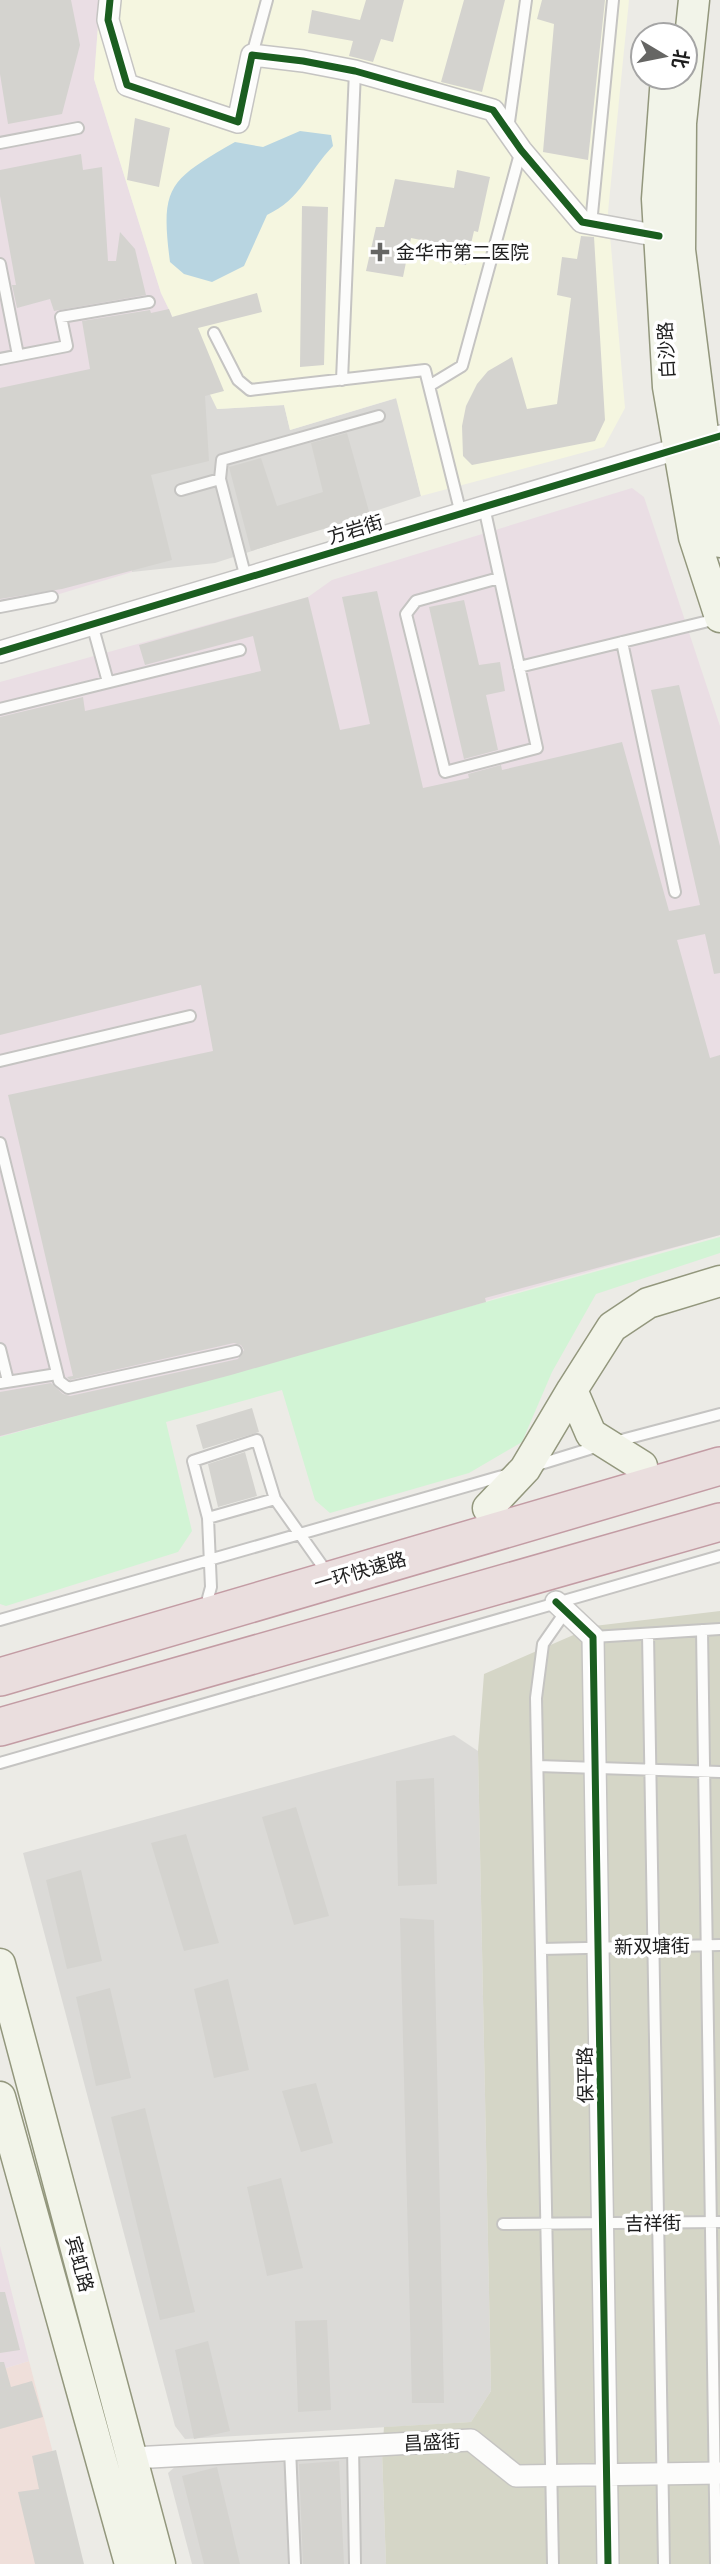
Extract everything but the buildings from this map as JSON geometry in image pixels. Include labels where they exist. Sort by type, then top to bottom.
[{"type":"highway","points":[[0,1656],[208,1598],[312,1549],[488,1508],[642,1466],[716,1485]]},
{"type":"highway","points":[[0,1727],[716,1485]]},
{"type":"highway","name":"一环快速路","points":[[0,1676],[716,1485]]},
{"type":"highway","name":"一环快速路","points":[[0,1706],[716,1485]]},
{"type":"main road","points":[[671,21],[673,0]]},
{"type":"main road","name":"白沙路","points":[[694,0],[681,122],[680,250],[701,442],[715,528],[720,542]]},
{"type":"main road","name":"白沙路","points":[[665,91],[657,199],[667,387],[701,442],[694,537],[720,618]]},
{"type":"main road","points":[[488,1508],[524,1469],[612,1326],[648,1303],[720,1281]]},
{"type":"main road","points":[[572,1390],[591,1434],[604,1445],[642,1466]]},
{"type":"main road","name":"宾虹路","points":[[0,1964],[160,2564]]},
{"type":"main road","name":"宾虹路","points":[[0,2097],[130,2564]]},
{"type":"street","points":[[110,0],[108,20],[127,85],[239,122],[252,55],[355,71],[493,110],[521,150],[582,222],[659,236]]},
{"type":"street","name":"方岩街","points":[[0,652],[701,442]]},
{"type":"street","points":[[561,1606],[593,1637]]},
{"type":"street","name":"保平路","points":[[593,1637],[608,2564]]},
{"type":"street","name":"昌盛街","points":[[132,2458],[471,2440],[516,2476],[718,2473]]},
{"type":"lane","points":[[252,55],[267,0]]},
{"type":"lane","points":[[508,131],[526,0]]},
{"type":"lane","points":[[591,224],[613,0]]},
{"type":"lane","points":[[342,380],[355,71]]},
{"type":"lane","points":[[0,143],[78,128]]},
{"type":"lane","points":[[429,386],[463,366],[521,150]]},
{"type":"lane","points":[[0,264],[18,355]]},
{"type":"lane","points":[[0,359],[67,346],[61,317],[149,302]]},
{"type":"lane","points":[[214,333],[238,380],[250,390],[425,370],[461,514]]},
{"type":"lane","points":[[246,578],[220,479],[222,460],[379,416]]},
{"type":"lane","points":[[181,490],[220,479]]},
{"type":"lane","points":[[484,507],[537,748],[445,772],[406,614],[416,601],[499,578]]},
{"type":"lane","points":[[0,607],[52,597]]},
{"type":"lane","points":[[519,667],[720,618]]},
{"type":"lane","points":[[92,624],[108,682]]},
{"type":"lane","points":[[622,642],[676,892]]},
{"type":"lane","points":[[0,709],[240,650]]},
{"type":"lane","points":[[0,1062],[190,1016]]},
{"type":"lane","points":[[0,1143],[59,1381],[68,1388],[236,1351]]},
{"type":"lane","points":[[0,1349],[4,1382],[57,1374]]},
{"type":"lane","points":[[0,1620],[210,1561],[312,1549],[524,1469],[720,1414]]},
{"type":"lane","points":[[208,1598],[208,1518],[193,1461],[257,1440],[275,1499],[312,1549]]},
{"type":"lane","points":[[208,1518],[275,1499]]},
{"type":"lane","points":[[0,1763],[561,1606],[720,1556]]},
{"type":"lane","points":[[553,2564],[536,1698],[543,1644],[561,1606]]},
{"type":"lane","points":[[593,1637],[720,1629]]},
{"type":"lane","points":[[702,1630],[716,2222],[716,2564]]},
{"type":"lane","points":[[648,1634],[664,2564]]},
{"type":"lane","points":[[538,1766],[720,1772]]},
{"type":"lane","name":"新双塘街","points":[[541,1949],[720,1944]]},
{"type":"lane","name":"吉祥街","points":[[503,2224],[716,2222]]},
{"type":"lane","points":[[353,2446],[355,2564]]},
{"type":"lane","points":[[290,2449],[295,2564]]},
{"type":"shaded area","points":[[0,0],[100,0],[94,79],[161,293],[204,381],[111,485],[132,572],[0,612]]},
{"type":"shaded area","name":"金华市第二医院","points":[[100,0],[629,0],[608,212],[625,408],[604,447],[421,496],[396,398],[290,430],[284,405],[217,409],[161,293],[94,79]]},
{"type":"shaded area","points":[[204,381],[218,409],[284,405],[290,430],[397,398],[421,496],[215,563],[132,572],[111,485]]},
{"type":"shaded area","points":[[632,488],[644,497],[720,726],[720,1235],[0,1437],[0,682],[308,597],[332,580]]},
{"type":"shaded area","points":[[720,1611],[720,2564],[386,2564],[382,2452],[384,2427],[471,2422],[491,2391],[478,1751],[484,1674],[594,1626]]},
{"type":"shaded area","points":[[454,1735],[478,1751],[491,2391],[471,2422],[185,2439],[175,2426],[23,1853]]},
{"type":"shaded area","points":[[0,2246],[29,2361],[0,2370]]},
{"type":"shaded area","points":[[29,2361],[82,2564],[0,2564],[0,2370]]},
{"type":"shaded area","points":[[382,2452],[386,2564],[192,2564],[168,2473],[177,2465]]},
{"type":"green space","points":[[720,1237],[720,1253],[596,1294],[552,1372],[522,1442],[469,1473],[330,1513],[315,1500],[282,1390],[166,1422],[192,1531],[178,1552],[6,1606],[0,1604],[0,1437]]},
{"type":"water","points":[[300,131],[331,135],[333,146],[296,193],[279,209],[267,215],[244,266],[212,282],[184,274],[170,262],[167,237],[169,201],[174,188],[183,177],[235,142],[263,147]]},
{"type":"cycle path","points":[[110,0],[108,20],[127,85],[238,122],[252,55],[355,71],[493,110],[521,150],[582,222],[659,236]]},
{"type":"cycle path","points":[[0,652],[720,436]]},
{"type":"cycle path","points":[[556,1602],[593,1637],[608,2564]]},
{"type":"place","name":"金华市第二医院","points":[[380,252]]}]
